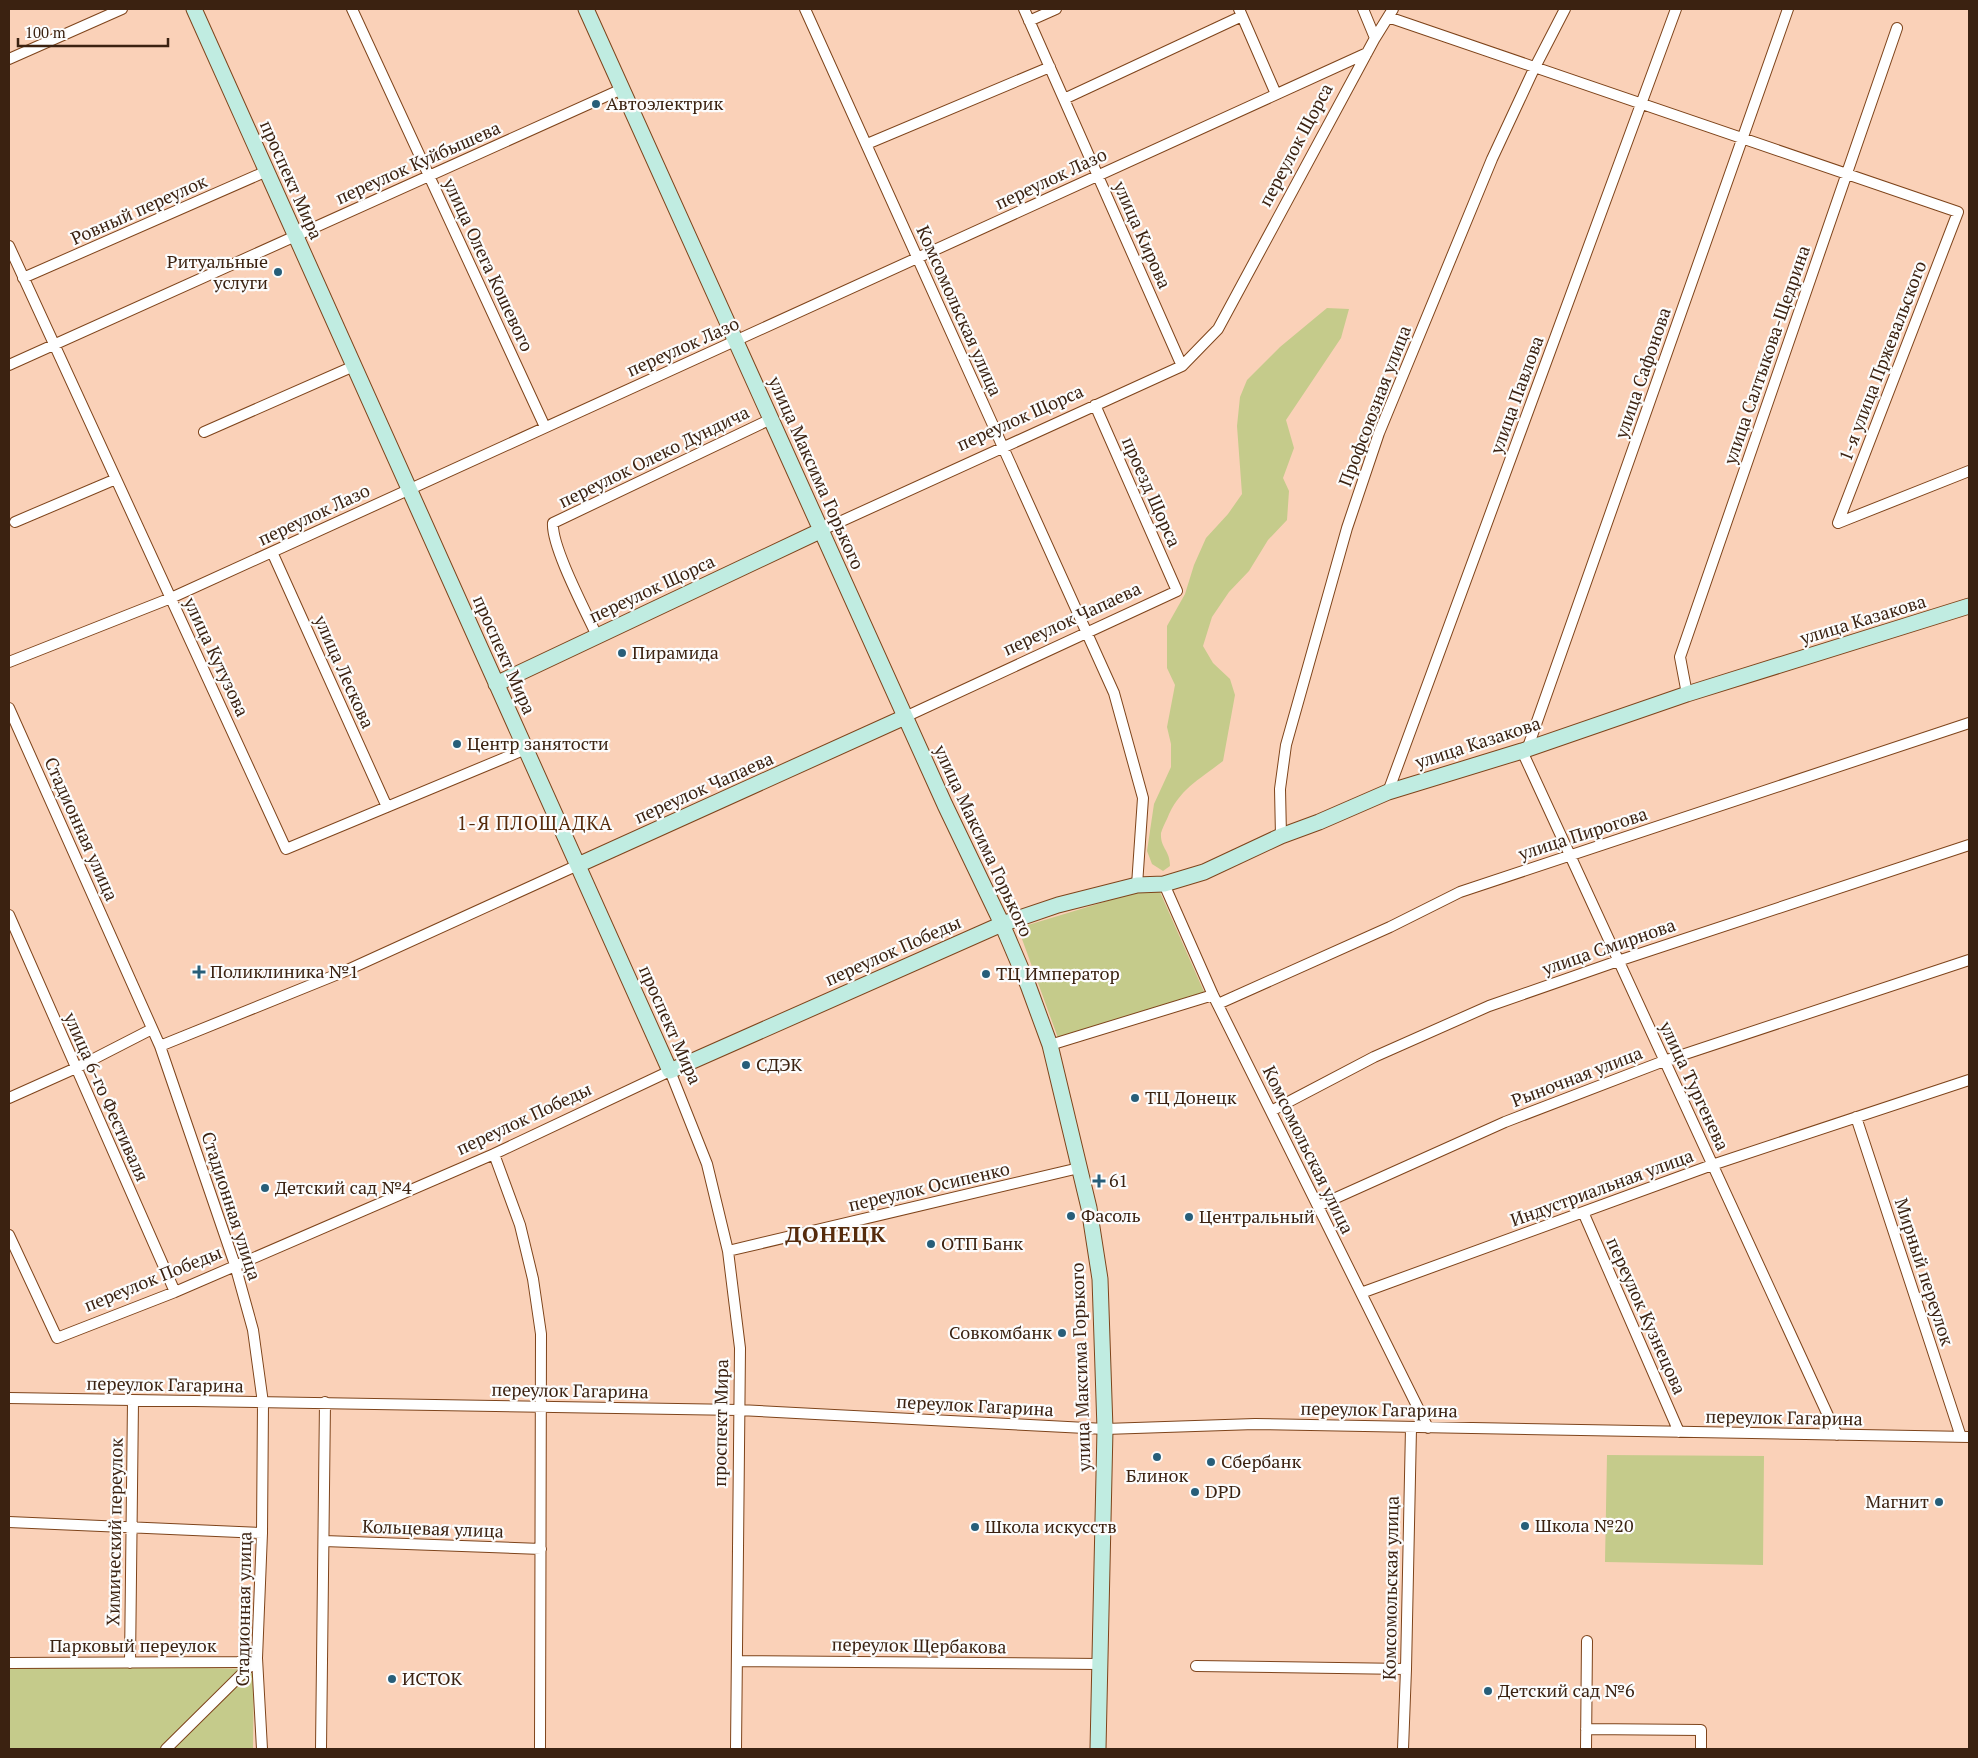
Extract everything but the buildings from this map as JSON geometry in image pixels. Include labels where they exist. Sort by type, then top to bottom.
[{"type":"main road","name":"проспект Мира","points":[[194,9],[670,1070]]},
{"type":"main road","name":"улица Максима Горького","points":[[586,9],[945,805],[1002,924],[1028,985],[1050,1045],[1089,1208],[1100,1279],[1105,1430],[1098,1749]]},
{"type":"main road","name":"переулок Щорса","points":[[496,684],[822,530]]},
{"type":"main road","name":"улица Казакова","points":[[1002,924],[1058,906],[1137,885],[1164,884],[1204,872],[1282,836],[1388,792],[1525,749],[1686,694],[1969,606]]},
{"type":"main road","name":"переулок Чапаева","points":[[578,866],[905,717]]},
{"type":"main road","name":"переулок Победы","points":[[670,1070],[1002,924]]},
{"type":"street","points":[[9,59],[122,9]]},
{"type":"street","name":"улица Олега Кошевого","points":[[352,9],[545,427]]},
{"type":"street","name":"Комсомольская улица","points":[[806,9],[1114,693],[1143,798],[1137,885]]},
{"type":"street","name":"улица Кирова","points":[[1024,9],[1182,366]]},
{"type":"street","points":[[1029,21],[1056,9]]},
{"type":"street","points":[[1363,9],[1375,38]]},
{"type":"street","name":"Профсоюзная улица","points":[[1282,836],[1280,789],[1286,745],[1354,509],[1379,433],[1492,159],[1534,68],[1565,9]]},
{"type":"street","name":"улица Павлова","points":[[1388,792],[1676,9]]},
{"type":"street","name":"улица Сафонова","points":[[1525,749],[1788,9]]},
{"type":"street","points":[[1064,99],[1241,12],[1276,94]]},
{"type":"street","points":[[1391,13],[1534,68],[1847,174]]},
{"type":"street","name":"переулок Щорса","points":[[822,530],[1182,366],[1218,329],[1375,38],[1391,13]]},
{"type":"street","name":"улица Салтыкова-Щедрина","points":[[1686,694],[1680,657],[1897,28]]},
{"type":"street","name":"переулок Лазо","points":[[9,662],[171,598],[1367,53]]},
{"type":"street","points":[[867,144],[1050,67]]},
{"type":"street","name":"переулок Куйбышева","points":[[9,365],[622,89]]},
{"type":"street","name":"Ровный переулок","points":[[23,278],[267,171]]},
{"type":"street","name":"1-я улица Пржевальского","points":[[1847,174],[1958,212],[1838,523],[1969,471]]},
{"type":"street","name":"улица Кутузова","points":[[9,246],[286,849],[387,807]]},
{"type":"street","points":[[204,432],[354,366]]},
{"type":"street","name":"проезд Щорса","points":[[1095,405],[1177,591]]},
{"type":"street","name":"переулок Олеко Дундича","points":[[598,636],[555,540],[552,532],[553,523],[771,419]]},
{"type":"street","points":[[15,522],[116,479]]},
{"type":"street","name":"улица Лескова","points":[[272,552],[387,807]]},
{"type":"street","name":"переулок Чапаева","points":[[905,717],[1177,591]]},
{"type":"street","name":"Стадионная улица","points":[[9,708],[160,1046],[235,1265],[253,1330],[263,1403],[262,1533],[257,1658],[262,1749]]},
{"type":"street","name":"улица Пирогова","points":[[1050,1045],[1216,1000],[1390,927],[1460,892],[1969,723]]},
{"type":"street","points":[[387,807],[526,749]]},
{"type":"street","name":"улица Тургенева","points":[[1525,749],[1570,856],[1837,1435]]},
{"type":"street","name":"улица Смирнова","points":[[1271,1111],[1374,1057],[1490,1006],[1618,960],[1969,846]]},
{"type":"street","name":"переулок Чапаева","points":[[160,1046],[343,972],[578,866]]},
{"type":"street","name":"Комсомольская улица","points":[[1164,884],[1216,1000],[1428,1428]]},
{"type":"street","name":"улица 6-го Фестиваля","points":[[9,916],[175,1292]]},
{"type":"street","name":"Рыночная улица","points":[[1318,1206],[1505,1122],[1664,1061],[1969,960]]},
{"type":"street","points":[[9,1098],[76,1068],[152,1029]]},
{"type":"street","name":"переулок Победы","points":[[9,1236],[57,1338],[175,1292],[494,1154],[670,1070]]},
{"type":"street","name":"проспект Мира","points":[[670,1070],[707,1164],[728,1252],[740,1348],[736,1749]]},
{"type":"street","name":"Индустриальная улица","points":[[1361,1293],[1712,1165],[1969,1080]]},
{"type":"street","name":"Мирный переулок","points":[[1856,1117],[1965,1437]]},
{"type":"street","points":[[494,1154],[520,1225],[533,1279],[541,1334],[540,1749]]},
{"type":"street","name":"переулок Осипенко","points":[[728,1252],[1079,1168]]},
{"type":"street","name":"переулок Кузнецова","points":[[1583,1212],[1679,1432]]},
{"type":"street","name":"переулок Гагарина","points":[[9,1398],[739,1410],[1105,1430],[1255,1424],[1965,1437]]},
{"type":"street","name":"Химический переулок","points":[[130,1663],[133,1401]]},
{"type":"street","points":[[321,1749],[325,1402]]},
{"type":"street","name":"Комсомольская улица","points":[[1403,1749],[1411,1428]]},
{"type":"street","points":[[9,1522],[262,1533]]},
{"type":"street","name":"Кольцевая улица","points":[[324,1541],[541,1549]]},
{"type":"street","points":[[1586,1749],[1587,1641]]},
{"type":"street","points":[[166,1749],[257,1658]]},
{"type":"street","name":"Парковый переулок","points":[[9,1663],[238,1662],[257,1658]]},
{"type":"street","name":"переулок Щербакова","points":[[737,1661],[1100,1664]]},
{"type":"street","points":[[1196,1666],[1406,1669]]},
{"type":"street","points":[[1586,1729],[1701,1730],[1701,1749]]},
{"type":"green space","points":[[1327,308],[1349,309],[1341,338],[1286,420],[1294,448],[1283,478],[1289,491],[1287,520],[1268,540],[1249,571],[1229,592],[1212,617],[1203,646],[1213,663],[1230,679],[1235,695],[1223,761],[1190,786],[1177,800],[1172,809],[1161,833],[1162,842],[1170,861],[1170,866],[1163,871],[1152,864],[1147,851],[1154,804],[1171,767],[1171,744],[1167,727],[1175,685],[1167,668],[1167,626],[1185,594],[1194,565],[1206,538],[1228,514],[1242,494],[1237,426],[1240,397],[1247,380],[1280,347]]},
{"type":"green space","points":[[1147,889],[1160,892],[1205,994],[1058,1038],[1018,928]]},
{"type":"green space","points":[[1607,1455],[1764,1456],[1763,1565],[1605,1562]]},
{"type":"green space","points":[[9,1664],[254,1669],[253,1749],[9,1749]]},
{"type":"place","name":"Автоэлектрик","points":[[596,104]]},
{"type":"place","name":"Ритуальные услуги","points":[[278,272]]},
{"type":"place","name":"Пирамида","points":[[622,653]]},
{"type":"place","name":"Центр занятости","points":[[457,744]]},
{"type":"place","name":"Поликлиника №1","points":[[199,972]]},
{"type":"place","name":"ТЦ Император","points":[[986,974]]},
{"type":"place","name":"СДЭК","points":[[746,1065]]},
{"type":"place","name":"ТЦ Донецк","points":[[1135,1098]]},
{"type":"place","name":"61","points":[[1099,1181]]},
{"type":"place","name":"Детский сад №4","points":[[265,1188]]},
{"type":"place","name":"Фасоль","points":[[1071,1216]]},
{"type":"place","name":"Центральный","points":[[1189,1217]]},
{"type":"place","name":"ОТП Банк","points":[[931,1244]]},
{"type":"place","name":"Совкомбанк","points":[[1062,1333]]},
{"type":"place","name":"Блинок","points":[[1157,1457]]},
{"type":"place","name":"Сбербанк","points":[[1211,1462]]},
{"type":"place","name":"DPD","points":[[1195,1492]]},
{"type":"place","name":"Магнит","points":[[1939,1502]]},
{"type":"place","name":"Школа №20","points":[[1525,1526]]},
{"type":"place","name":"Школа искусств","points":[[975,1527]]},
{"type":"place","name":"ИСТОК","points":[[392,1679]]},
{"type":"place","name":"Детский сад №6","points":[[1488,1691]]},
{"type":"district","name":"1-Я ПЛОЩАДКА","points":[[535,823]]},
{"type":"district","name":"ДОНЕЦК","points":[[836,1234]]}]
